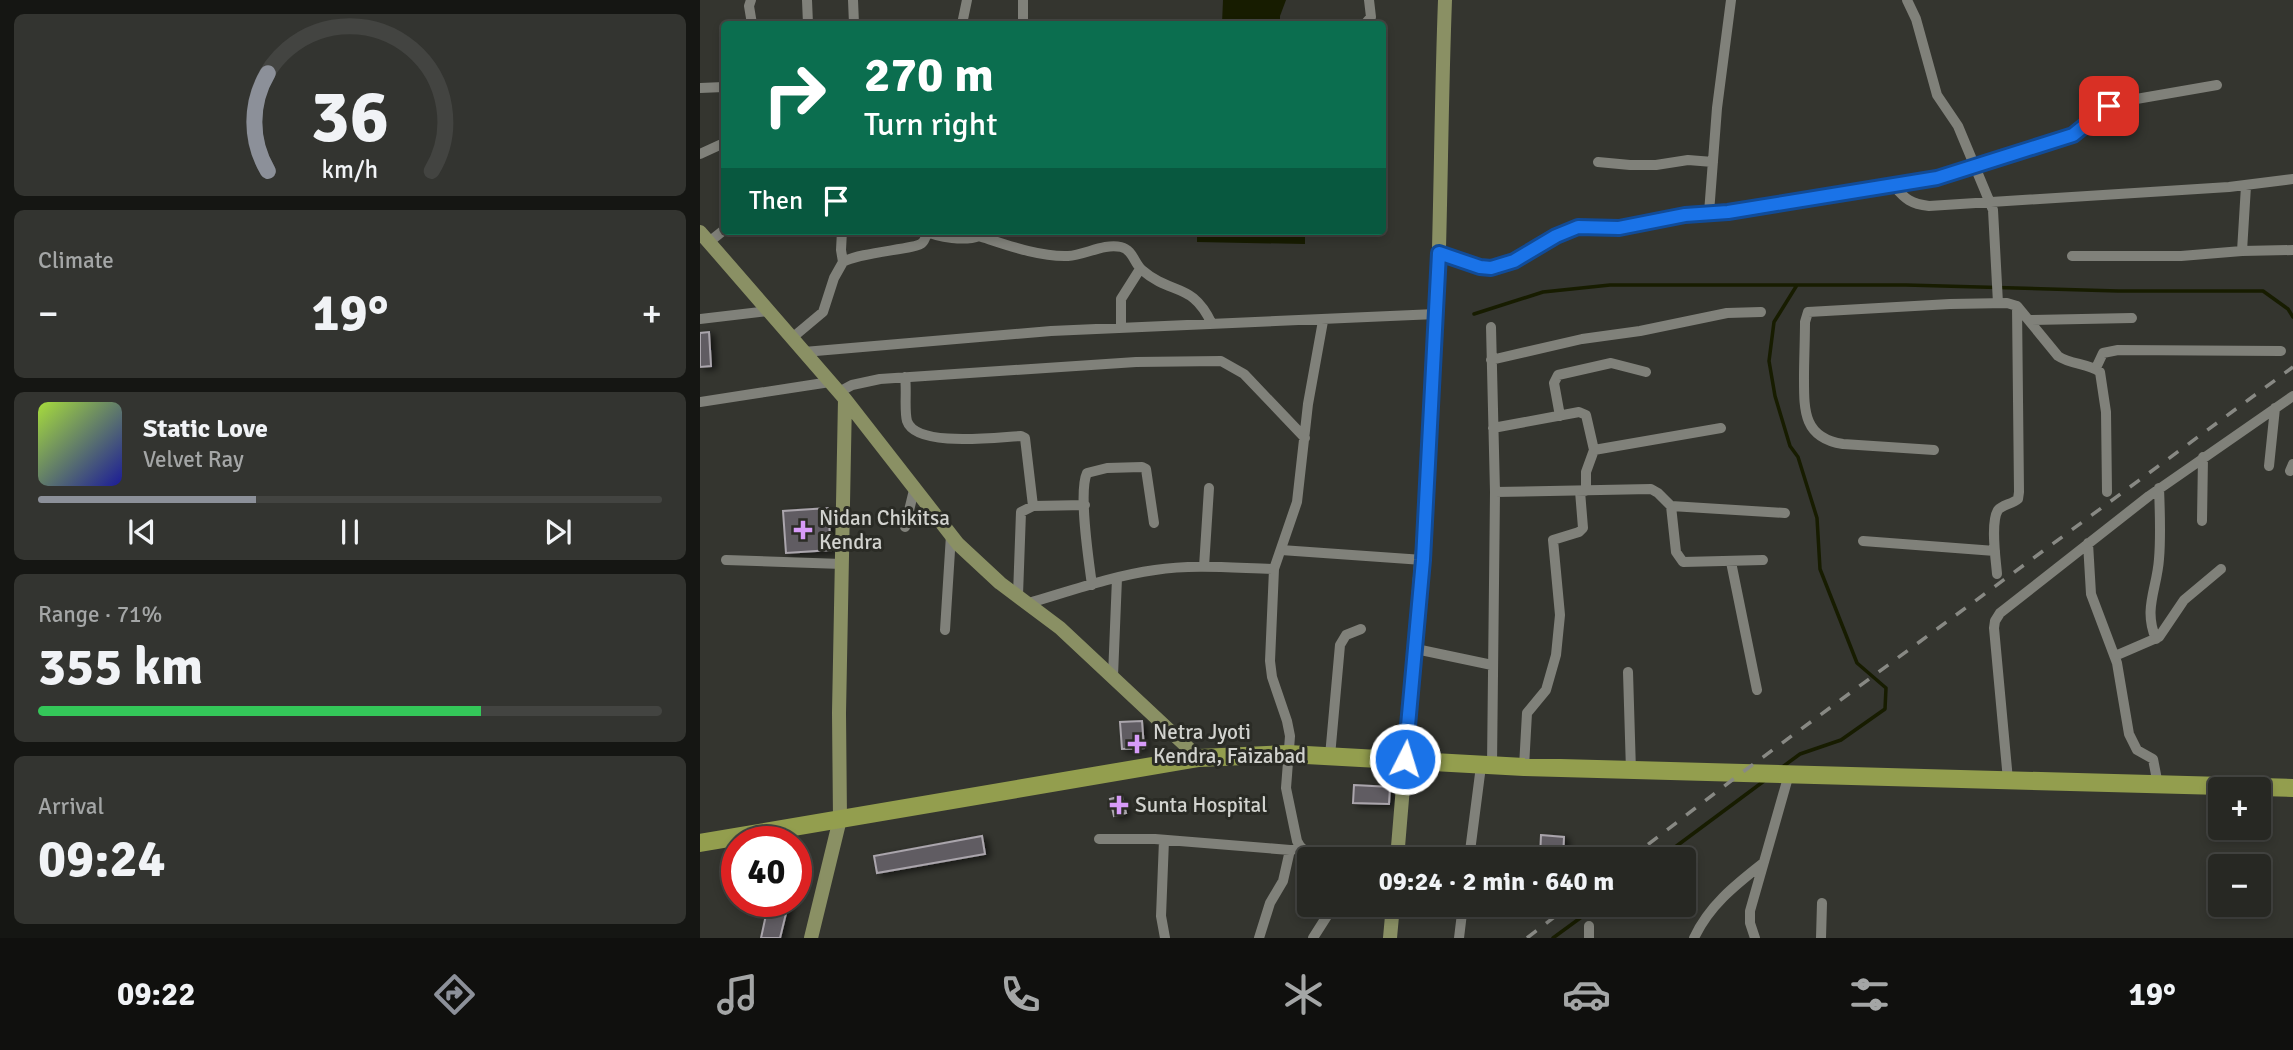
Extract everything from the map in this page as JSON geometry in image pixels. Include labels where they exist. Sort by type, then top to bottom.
[{"type":"main road","points":[[700,843],[1199,758],[1289,754],[1486,766],[1632,771],[2293,788]]},
{"type":"street","points":[[751,0],[751,21]]},
{"type":"street","points":[[807,0],[808,21]]},
{"type":"street","points":[[853,0],[853,21]]},
{"type":"street","points":[[963,21],[967,0]]},
{"type":"street","points":[[1023,0],[1023,21]]},
{"type":"street","points":[[1368,21],[1371,17],[1369,0]]},
{"type":"street","points":[[1398,847],[1423,560],[1437,314],[1445,0]]},
{"type":"street","points":[[1709,213],[1719,87],[1731,0]]},
{"type":"street","points":[[1907,0],[1916,19],[1937,95],[1958,125],[1991,202],[1995,219],[1998,294]]},
{"type":"street","points":[[1439,253],[1491,268],[1514,261],[1568,229],[1619,228],[1658,219],[1728,212],[1937,178],[2073,135],[2109,106],[2119,102],[2217,85]]},
{"type":"street","points":[[700,88],[721,86]]},
{"type":"street","points":[[700,154],[721,144]]},
{"type":"street","points":[[1598,162],[1656,165],[1678,160],[1713,162]]},
{"type":"street","points":[[1894,186],[1913,205],[1928,206],[2246,186],[2293,179]]},
{"type":"street","points":[[2242,251],[2246,186]]},
{"type":"street","points":[[721,231],[704,237],[838,391],[914,490],[976,563],[1060,628],[1199,758]]},
{"type":"street","points":[[792,338],[823,312],[834,278],[843,262],[842,235]]},
{"type":"street","points":[[843,262],[880,250],[916,247],[922,243],[926,235]]},
{"type":"street","points":[[945,235],[968,239],[976,235]]},
{"type":"street","points":[[984,235],[1009,246],[1055,255],[1123,248],[1129,251],[1140,269],[1166,285],[1195,297],[1212,324]]},
{"type":"street","points":[[2072,256],[2194,256],[2293,250]]},
{"type":"street","points":[[1121,328],[1121,299],[1140,269]]},
{"type":"street","points":[[1934,450],[1843,444],[1830,442],[1816,433],[1810,424],[1804,404],[1805,317],[1813,310],[1998,294],[2017,306],[2058,356],[2065,361],[2096,368],[2102,377],[2106,412],[2107,492]]},
{"type":"street","points":[[1997,574],[1997,512],[2000,507],[2018,499],[2019,492],[2017,306]]},
{"type":"street","points":[[700,319],[768,311]]},
{"type":"street","points":[[1491,360],[1582,339],[1651,330],[1727,313],[1761,312]]},
{"type":"street","points":[[804,352],[1025,332],[1437,314]]},
{"type":"street","points":[[2029,320],[2132,318]]},
{"type":"street","points":[[1259,938],[1270,903],[1283,881],[1295,849],[1286,788],[1290,736],[1272,677],[1270,661],[1274,569],[1297,502],[1308,404],[1323,321]]},
{"type":"street","points":[[1471,847],[1486,766],[1492,665],[1495,492],[1490,327]]},
{"type":"street","points":[[2096,368],[2103,354],[2118,350],[2281,351]]},
{"type":"street","points":[[700,402],[838,391],[862,382],[905,377],[1136,362],[1221,361],[1244,374],[1305,438]]},
{"type":"street","points":[[1560,416],[1554,383],[1558,375],[1611,363],[1646,372]]},
{"type":"street","points":[[905,377],[906,417],[911,428],[919,435],[938,438],[1025,438],[1033,506]]},
{"type":"street","points":[[811,938],[839,819],[842,564],[838,391]]},
{"type":"street","points":[[2008,780],[1994,621],[2000,613],[2160,488],[2293,396]]},
{"type":"street","points":[[2269,466],[2275,408]]},
{"type":"street","points":[[1493,428],[1579,412],[1586,415],[1594,450],[1583,491],[1583,528],[1579,532],[1553,540],[1559,630],[1552,677],[1546,690],[1527,713],[1524,767]]},
{"type":"street","points":[[1594,450],[1721,428]]},
{"type":"street","points":[[2202,521],[2203,457]]},
{"type":"street","points":[[1092,585],[1085,505],[1084,478],[1087,473],[1107,468],[1146,469],[1154,523]]},
{"type":"street","points":[[1204,568],[1209,488]]},
{"type":"street","points":[[2156,639],[2149,619],[2160,555],[2160,488]]},
{"type":"street","points":[[1495,492],[1651,489],[1671,506],[1678,558],[1683,562],[1763,560]]},
{"type":"street","points":[[905,527],[914,490]]},
{"type":"street","points":[[1024,599],[1019,516],[1021,512],[1033,506],[1085,505]]},
{"type":"street","points":[[1671,506],[1785,513]]},
{"type":"street","points":[[945,630],[951,535]]},
{"type":"street","points":[[1863,541],[1995,551]]},
{"type":"street","points":[[2088,543],[2091,594],[2115,656],[2132,743],[2142,754],[2152,759],[2158,785]]},
{"type":"street","points":[[1281,550],[1423,560]]},
{"type":"street","points":[[726,560],[842,564]]},
{"type":"street","points":[[1731,562],[1756,690]]},
{"type":"street","points":[[1024,599],[1157,569],[1274,569]]},
{"type":"street","points":[[2115,656],[2156,639],[2184,600],[2221,569]]},
{"type":"street","points":[[1113,676],[1117,578]]},
{"type":"street","points":[[1330,756],[1340,645],[1346,635],[1361,629]]},
{"type":"street","points":[[1416,649],[1492,665]]},
{"type":"street","points":[[1628,672],[1632,771]]},
{"type":"street","points":[[1753,936],[1750,911],[1762,864],[1777,774]]},
{"type":"street","points":[[1099,839],[1164,840],[1295,849]]},
{"type":"street","points":[[1164,840],[1161,916],[1162,931],[1166,938]]},
{"type":"street","points":[[1694,938],[1712,908],[1728,891],[1762,864]]},
{"type":"street","points":[[1821,938],[1822,903]]},
{"type":"street","points":[[1313,938],[1326,917]]},
{"type":"street","points":[[1390,938],[1392,917]]},
{"type":"street","points":[[1459,938],[1462,917]]},
{"type":"shaded area","points":[[1223,0],[1286,0],[1280,21],[1222,21]]},
{"type":"shaded area","points":[[1197,235],[1305,235],[1305,244],[1197,242]]},
{"type":"building","points":[[709,332],[711,366],[700,367],[700,333]]},
{"type":"building","points":[[828,508],[831,550],[786,553],[783,511]]},
{"type":"building","points":[[1142,721],[1144,748],[1122,749],[1120,722]]},
{"type":"building","points":[[1354,785],[1390,787],[1389,804],[1353,803]]},
{"type":"building","points":[[1122,796],[1126,813],[1114,816],[1110,799]]},
{"type":"building","points":[[1541,835],[1564,837],[1564,847],[1540,847]]},
{"type":"building","points":[[982,836],[985,854],[877,873],[874,856]]},
{"type":"building","points":[[766,917],[785,917],[780,938],[761,938]]},
{"type":"waterway","points":[[1474,314],[1543,292],[1610,285],[1906,285],[2118,291],[2263,291],[2288,309],[2293,317]]},
{"type":"waterway","points":[[1781,768],[1800,754],[1841,740],[1885,709],[1886,688],[1857,663],[1820,569],[1817,518],[1775,396],[1769,361],[1774,322],[1797,285]]},
{"type":"waterway","points":[[1675,847],[1764,781]]},
{"type":"waterway","points":[[1553,938],[1582,917]]},
{"type":"railway","points":[[1645,847],[2293,367]]},
{"type":"railway","points":[[1527,938],[1554,917]]},
{"type":"place","name":"Nidan Chikitsa Kendra","points":[[803,530]]},
{"type":"place","name":"Netra Jyoti Kendra, Faizabad","points":[[1137,744]]},
{"type":"place","name":"Sunta Hospital","points":[[1119,805]]},
{"type":"route","points":[[1405,759],[1423,560],[1439,253],[1491,268],[1514,261],[1568,229],[1619,228],[1658,219],[1728,212],[1937,178],[2073,135],[2109,106]]}]
